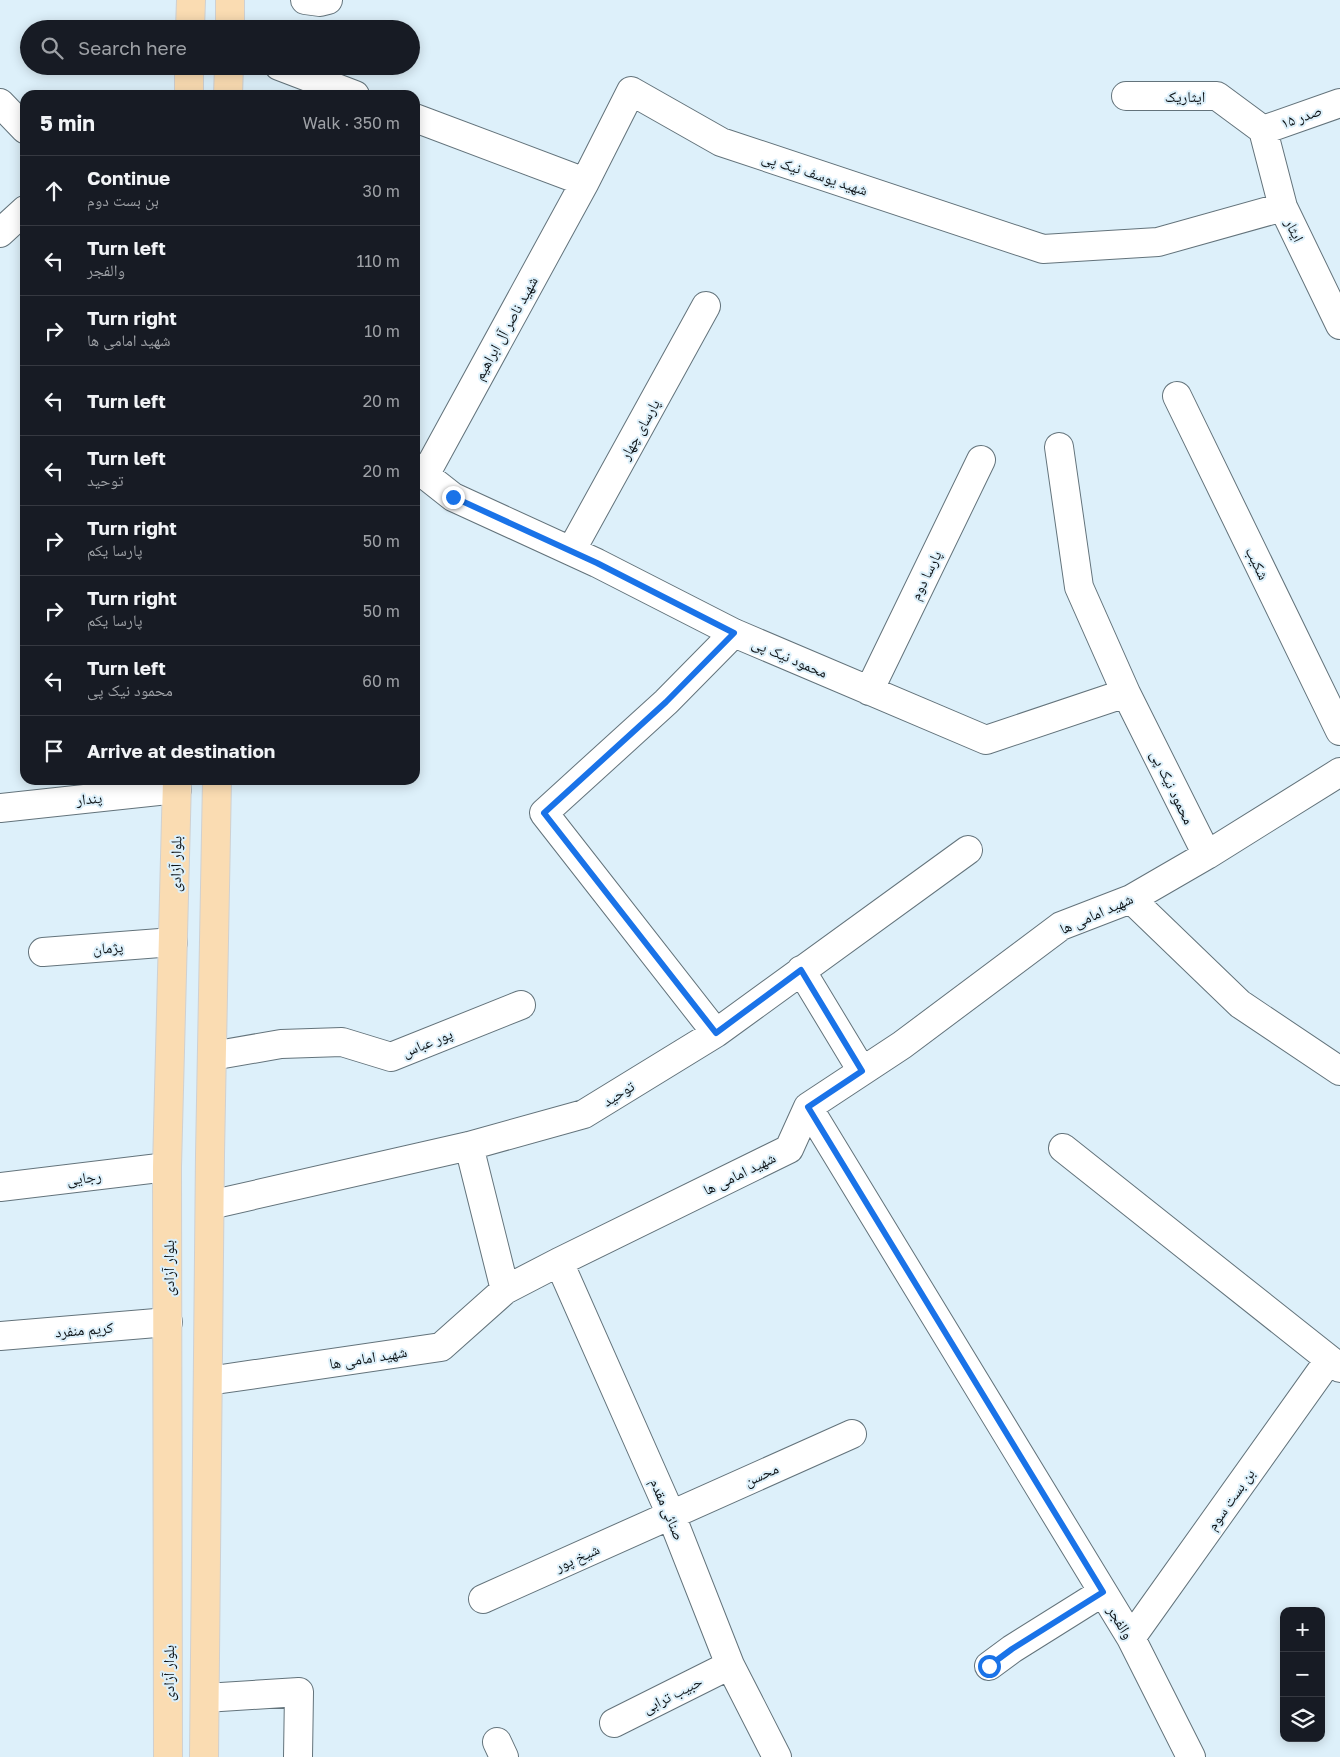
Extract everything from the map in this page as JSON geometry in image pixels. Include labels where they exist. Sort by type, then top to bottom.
[{"type":"main road","points":[[190,0],[190,20]]},
{"type":"main road","points":[[230,0],[230,20]]},
{"type":"main road","points":[[189,75],[189,90]]},
{"type":"main road","points":[[228,90],[229,75]]},
{"type":"main road","name":"بلوار آزادی","points":[[168,1757],[167,1167],[177,785]]},
{"type":"main road","points":[[204,1757],[217,785]]},
{"type":"street","points":[[305,0],[320,2],[328,0]]},
{"type":"street","points":[[303,75],[342,90]]},
{"type":"street","name":"شهید یوسف نیک پی","points":[[585,182],[631,91],[721,142],[1043,249],[1158,242],[1283,207]]},
{"type":"street","name":"ایثاریک","points":[[1126,96],[1217,96],[1263,130]]},
{"type":"street","points":[[0,103],[20,124]]},
{"type":"street","name":"صدر ۱۵","points":[[1263,130],[1340,103]]},
{"type":"street","points":[[420,120],[585,182]]},
{"type":"street","name":"ایثار","points":[[1263,130],[1283,207],[1340,325]]},
{"type":"street","name":"شهید ناصر آل ابراهیم","points":[[420,471],[585,182]]},
{"type":"street","points":[[0,232],[20,214]]},
{"type":"street","name":"پارسای چهار","points":[[571,551],[706,306]]},
{"type":"street","name":"شکیب","points":[[1177,396],[1340,731]]},
{"type":"street","name":"محمود نیک پی","points":[[1059,446],[1079,587],[1126,693],[1207,855]]},
{"type":"street","name":"پارسا دوم","points":[[869,690],[981,460]]},
{"type":"street","name":"محمود نیک پی","points":[[420,471],[453,497],[571,551],[734,633],[986,740],[1126,693]]},
{"type":"street","points":[[716,1033],[544,813],[666,702],[734,633]]},
{"type":"street","name":"شهید امامی ها","points":[[208,1382],[441,1347],[505,1290],[789,1149],[808,1107],[902,1045],[1061,926],[1131,899],[1207,855],[1340,772]]},
{"type":"street","name":"پندار","points":[[0,808],[170,785]]},
{"type":"street","name":"توحید","points":[[210,1205],[469,1146],[584,1114],[716,1033],[968,850]]},
{"type":"street","points":[[1131,899],[1240,1004],[1340,1071]]},
{"type":"street","name":"پژمان","points":[[43,952],[173,942]]},
{"type":"street","points":[[801,970],[862,1071]]},
{"type":"street","name":"پور عباس","points":[[212,1056],[280,1044],[342,1042],[391,1057],[521,1005]]},
{"type":"street","name":"والفجر","points":[[808,1107],[1131,1638],[1191,1757]]},
{"type":"street","points":[[469,1146],[505,1290]]},
{"type":"street","name":"بن بست سوم","points":[[1063,1148],[1335,1364],[1131,1638]]},
{"type":"street","name":"رجایی","points":[[0,1187],[167,1167]]},
{"type":"street","name":"صنائی مقدم","points":[[559,1262],[671,1514],[730,1664],[777,1757]]},
{"type":"street","name":"کریم منفرد","points":[[0,1336],[168,1322]]},
{"type":"street","name":"محسن","points":[[671,1514],[852,1434]]},
{"type":"street","name":"شیخ پور","points":[[483,1598],[671,1514]]},
{"type":"street","points":[[989,1666],[1012,1649],[1103,1592]]},
{"type":"street","name":"حبیب ترابی","points":[[614,1723],[730,1664]]},
{"type":"street","points":[[205,1698],[299,1692],[298,1757]]},
{"type":"route","points":[[453,497],[597,563],[734,633],[666,702],[544,813],[716,1033],[801,970],[862,1071],[808,1107],[1103,1592],[1012,1649],[989,1666]]}]
